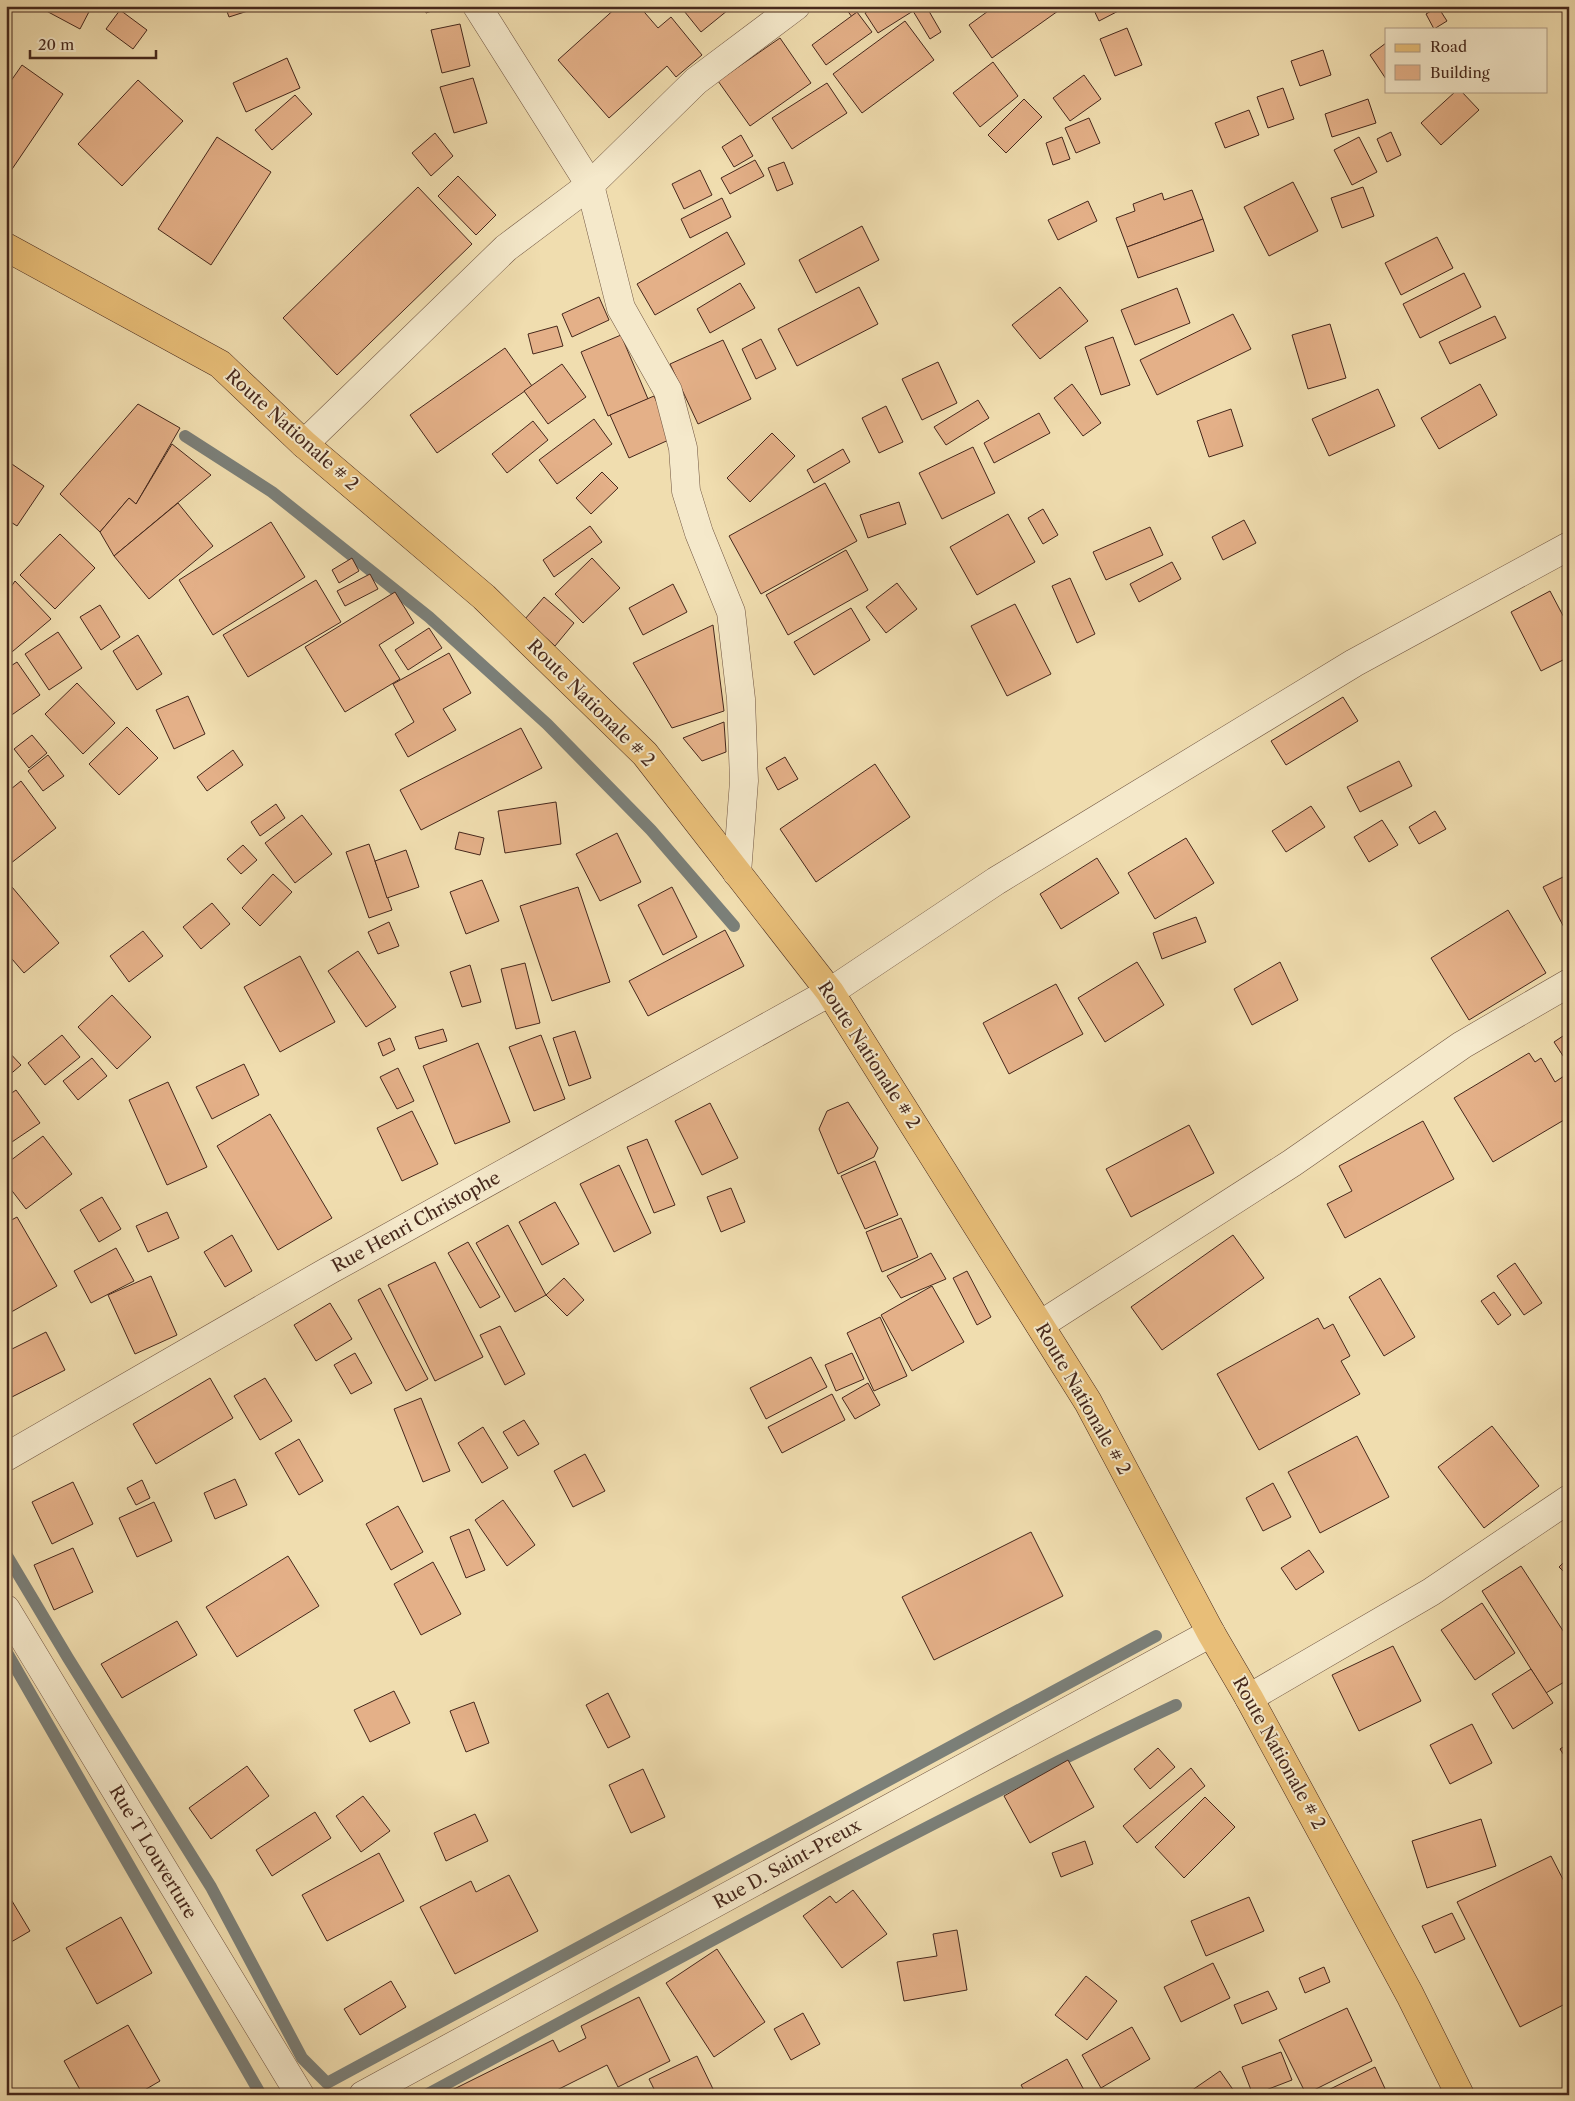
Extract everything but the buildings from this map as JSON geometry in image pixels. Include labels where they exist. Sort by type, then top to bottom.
[{"type":"main road","name":"Route Nationale # 2","points":[[6,247],[220,364],[304,444],[484,598],[646,754],[830,992],[1088,1402],[1211,1633],[1250,1698],[1410,1995],[1460,2095]]},
{"type":"street","points":[[477,6],[590,185],[621,308],[668,391],[683,448],[686,491],[699,533],[731,612],[741,699],[744,781],[737,872]]},
{"type":"street","points":[[304,444],[506,248],[590,185],[696,81],[796,6]]},
{"type":"street","name":"Rue Henri Christophe","points":[[6,1457],[328,1271],[830,992],[996,881],[1354,663],[1569,546]]},
{"type":"street","points":[[1040,1324],[1292,1163],[1462,1045],[1569,983]]},
{"type":"street","points":[[1250,1698],[1431,1592],[1569,1499]]},
{"type":"street","name":"Rue T Louverture","points":[[6,1609],[300,2095]]},
{"type":"street","name":"Rue D. Saint-Preux","points":[[363,2095],[1211,1633]]},
{"type":"waterway","points":[[185,436],[272,492],[429,617],[547,724],[651,830],[734,926]]},
{"type":"waterway","points":[[6,1554],[68,1658],[211,1887],[302,2058],[327,2083],[1156,1636]]},
{"type":"waterway","points":[[6,1651],[261,2095]]},
{"type":"waterway","points":[[426,2095],[892,1845],[1081,1750],[1176,1705]]}]
